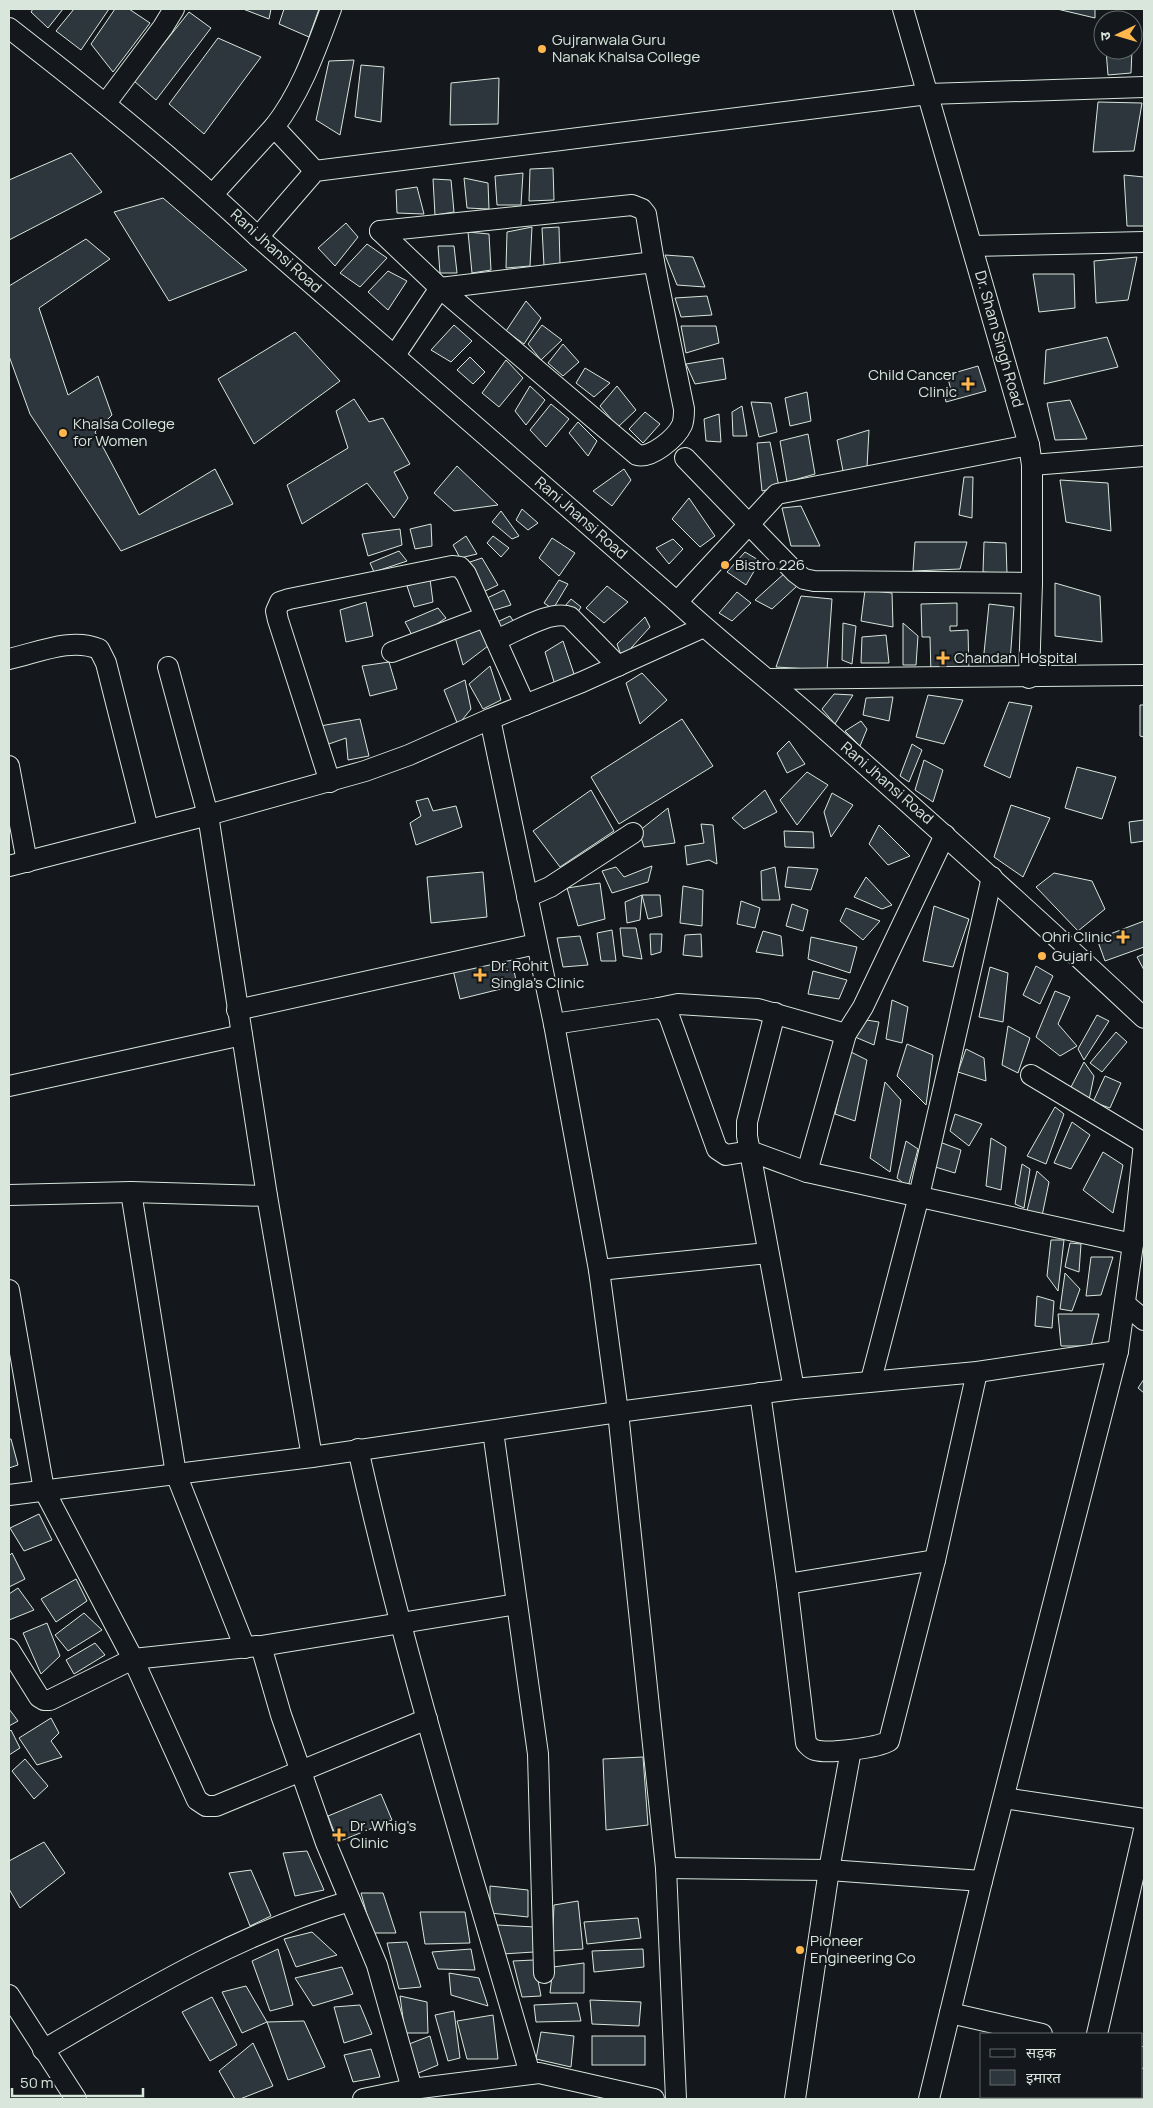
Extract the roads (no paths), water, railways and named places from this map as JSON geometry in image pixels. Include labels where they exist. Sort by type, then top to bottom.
[{"type":"street","points":[[106,103],[164,27],[174,9]]},
{"type":"street","points":[[213,194],[284,115],[311,62],[331,9]]},
{"type":"street","name":"Dr. Sham Singh Road","points":[[903,9],[1030,455],[1032,583],[1028,678]]},
{"type":"street","name":"Rani Jhansi Road","points":[[9,28],[106,103],[213,194],[258,237],[704,627],[769,679],[992,877],[1144,1018]]},
{"type":"street","points":[[258,237],[316,171],[928,94],[1144,86]]},
{"type":"street","points":[[274,127],[316,171]]},
{"type":"street","points":[[632,205],[642,209],[646,214],[684,409],[682,426],[668,442],[650,455],[637,455],[440,288],[380,231],[632,205]]},
{"type":"street","points":[[972,246],[1144,242]]},
{"type":"street","points":[[395,355],[440,288],[654,262]]},
{"type":"street","points":[[677,602],[770,499],[786,491],[1030,455],[1144,456]]},
{"type":"street","points":[[685,458],[804,579],[814,581],[1032,583]]},
{"type":"street","points":[[330,782],[278,620],[276,611],[280,602],[452,566],[460,567],[466,574],[525,705]]},
{"type":"street","points":[[496,640],[550,616],[564,615],[570,617],[618,666]]},
{"type":"street","points":[[392,652],[485,616]]},
{"type":"street","points":[[9,766],[18,864],[330,782],[409,756],[704,627]]},
{"type":"street","points":[[9,659],[72,644],[88,644],[99,648],[106,663],[148,829]]},
{"type":"street","points":[[168,667],[208,815],[267,1196],[312,1456]]},
{"type":"street","points":[[769,679],[1028,678],[1144,675]]},
{"type":"street","points":[[490,719],[554,1024],[599,1270],[618,1412],[666,1868],[676,2099]]},
{"type":"street","points":[[527,898],[550,887],[633,833]]},
{"type":"street","points":[[807,1172],[846,1034],[863,1006],[945,835]]},
{"type":"street","points":[[871,1380],[919,1196],[992,877]]},
{"type":"street","points":[[237,1010],[536,944]]},
{"type":"street","points":[[554,1024],[678,1004],[758,1009],[846,1034]]},
{"type":"street","points":[[659,1008],[663,1009],[669,1016],[717,1149],[726,1155],[750,1151],[807,1172],[1133,1244]]},
{"type":"street","points":[[775,1013],[747,1122],[747,1136],[794,1389]]},
{"type":"street","points":[[9,1086],[242,1034]]},
{"type":"street","points":[[928,2099],[1118,1351],[1133,1244],[1144,1143],[1031,1075]]},
{"type":"street","points":[[9,1195],[131,1192],[267,1196]]},
{"type":"street","points":[[131,1192],[176,1474],[281,1715],[326,1843],[377,1965],[412,2089]]},
{"type":"street","points":[[599,1270],[768,1253]]},
{"type":"street","points":[[9,1290],[15,1362],[44,1490],[133,1660],[197,1800],[206,1806],[216,1806],[427,1719]]},
{"type":"street","points":[[1125,1304],[1144,1320]]},
{"type":"street","points":[[9,1495],[312,1456],[760,1393],[871,1380],[976,1372],[1118,1351]]},
{"type":"street","points":[[760,1393],[787,1584],[806,1743],[817,1751],[852,1750],[882,1745],[889,1741],[935,1560],[976,1372]]},
{"type":"street","points":[[493,1431],[538,1754],[544,1973]]},
{"type":"street","points":[[358,1449],[378,1539],[427,1719],[530,2074]]},
{"type":"street","points":[[787,1584],[935,1560]]},
{"type":"street","points":[[9,1649],[39,1697],[44,1700],[56,1698],[133,1660],[253,1647],[517,1604]]},
{"type":"street","points":[[796,2099],[829,1870],[852,1750]]},
{"type":"street","points":[[1004,1798],[1144,1819]]},
{"type":"street","points":[[1097,2033],[1144,1830]]},
{"type":"street","points":[[666,1868],[829,1870],[982,1881]]},
{"type":"street","points":[[43,2050],[131,1999],[225,1949],[320,1910],[350,1901]]},
{"type":"street","points":[[9,1995],[76,2099]]},
{"type":"street","points":[[950,2013],[1038,2033]]},
{"type":"street","points":[[363,2099],[412,2089],[539,2074],[654,2099]]},
{"type":"place","name":"Gujranwala Guru Nanak Khalsa College","points":[[542,49]]},
{"type":"place","name":"Child Cancer Clinic","points":[[968,384]]},
{"type":"place","name":"Khalsa College for Women","points":[[63,433]]},
{"type":"place","name":"Bistro 226","points":[[725,565]]},
{"type":"place","name":"Chandan Hospital","points":[[943,658]]},
{"type":"place","name":"Ohri Clinic","points":[[1123,937]]},
{"type":"place","name":"Gujari","points":[[1042,956]]},
{"type":"place","name":"Dr. Rohit Singla's Clinic","points":[[480,975]]},
{"type":"place","name":"Dr. Whig's Clinic","points":[[339,1835]]},
{"type":"place","name":"Pioneer Engineering Co","points":[[800,1950]]}]
